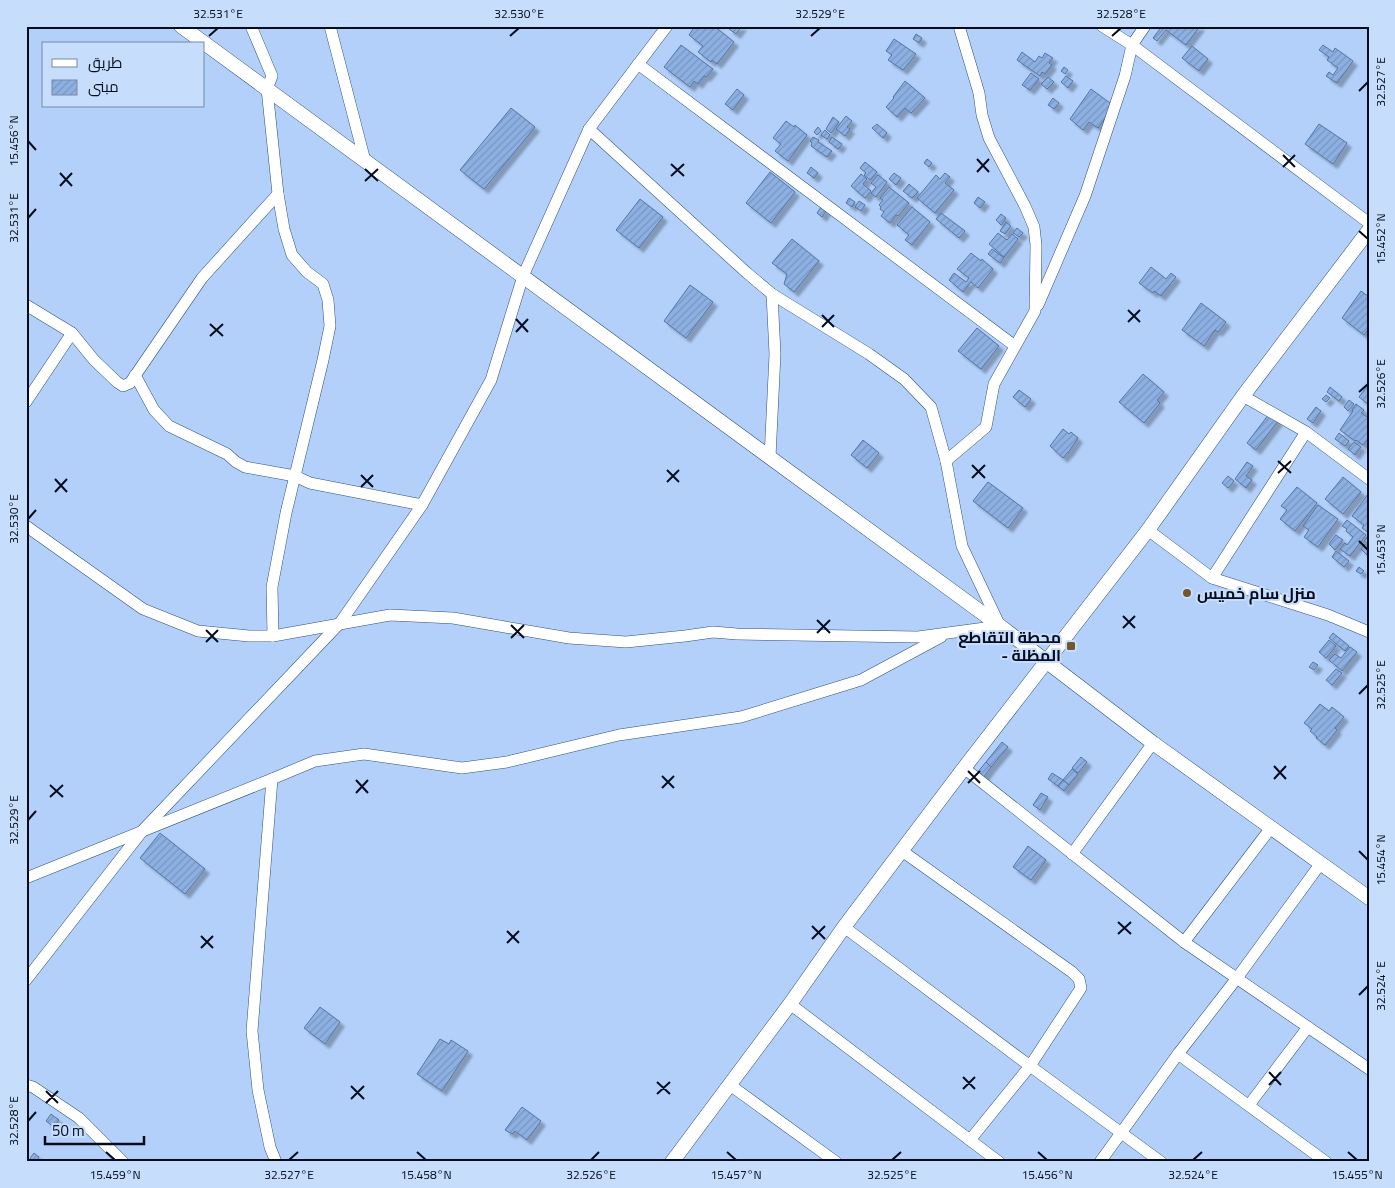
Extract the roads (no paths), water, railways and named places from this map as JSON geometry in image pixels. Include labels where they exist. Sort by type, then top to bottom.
[{"type":"street","points":[[181,26],[203,42]]},
{"type":"street","points":[[250,26],[272,76],[266,89],[284,229],[292,255],[307,272],[323,284],[328,300],[330,326],[286,513],[272,587],[273,636]]},
{"type":"street","points":[[330,26],[365,161]]},
{"type":"street","points":[[26,980],[144,830],[340,623],[422,506],[491,380],[523,276],[589,129],[667,26]]},
{"type":"street","points":[[959,26],[989,138],[1034,227],[1036,245],[1035,311]]},
{"type":"street","points":[[1102,26],[1132,45],[1369,223]]},
{"type":"street","points":[[946,461],[986,427],[994,384],[1035,311],[1085,196],[1125,76],[1132,45],[1145,26]]},
{"type":"street","points":[[205,44],[1000,626],[1153,744],[1369,898]]},
{"type":"street","points":[[638,64],[1016,346]]},
{"type":"street","points":[[589,129],[772,294],[869,354],[904,379],[931,407],[946,461],[962,546],[1000,626]]},
{"type":"street","points":[[26,305],[72,333],[94,360],[117,382],[123,386],[130,383],[202,278],[278,194]]},
{"type":"street","points":[[672,1162],[790,1004],[844,927],[1148,530],[1243,396],[1369,230]]},
{"type":"street","points":[[770,457],[775,354],[772,294]]},
{"type":"street","points":[[26,402],[72,333]]},
{"type":"street","points":[[135,375],[154,410],[169,426],[227,454],[245,467],[295,476],[310,483],[422,506]]},
{"type":"street","points":[[1243,396],[1306,432],[1367,475]]},
{"type":"street","points":[[1212,578],[1306,432]]},
{"type":"street","points":[[26,526],[143,609],[198,631],[249,636],[273,636],[390,615],[453,618],[569,638],[626,642],[713,632],[918,637],[1000,626]]},
{"type":"street","points":[[1148,530],[1212,578],[1328,615],[1369,632]]},
{"type":"street","points":[[26,878],[314,761],[364,754],[462,768],[507,762],[619,735],[741,717],[862,680],[948,634]]},
{"type":"street","points":[[1072,854],[1153,744]]},
{"type":"street","points":[[964,768],[1184,942],[1369,1069]]},
{"type":"street","points":[[272,779],[252,1031],[258,1090],[270,1147],[276,1162]]},
{"type":"street","points":[[1184,942],[1270,829]]},
{"type":"street","points":[[902,851],[1072,972],[1079,979],[1081,988],[1030,1066],[970,1140]]},
{"type":"street","points":[[1100,1162],[1321,863]]},
{"type":"street","points":[[844,927],[1161,1162]]},
{"type":"street","points":[[790,1004],[999,1162]]},
{"type":"street","points":[[1249,1105],[1308,1027]]},
{"type":"street","points":[[1178,1054],[1326,1162]]},
{"type":"street","points":[[730,1084],[836,1162]]},
{"type":"street","points":[[26,1085],[33,1087],[79,1118],[123,1162]]},
{"type":"place","name":"منزل سام خميس","points":[[1187,593]]},
{"type":"place","name":"محطة التقاطع - المظلة","points":[[1071,646]]}]
